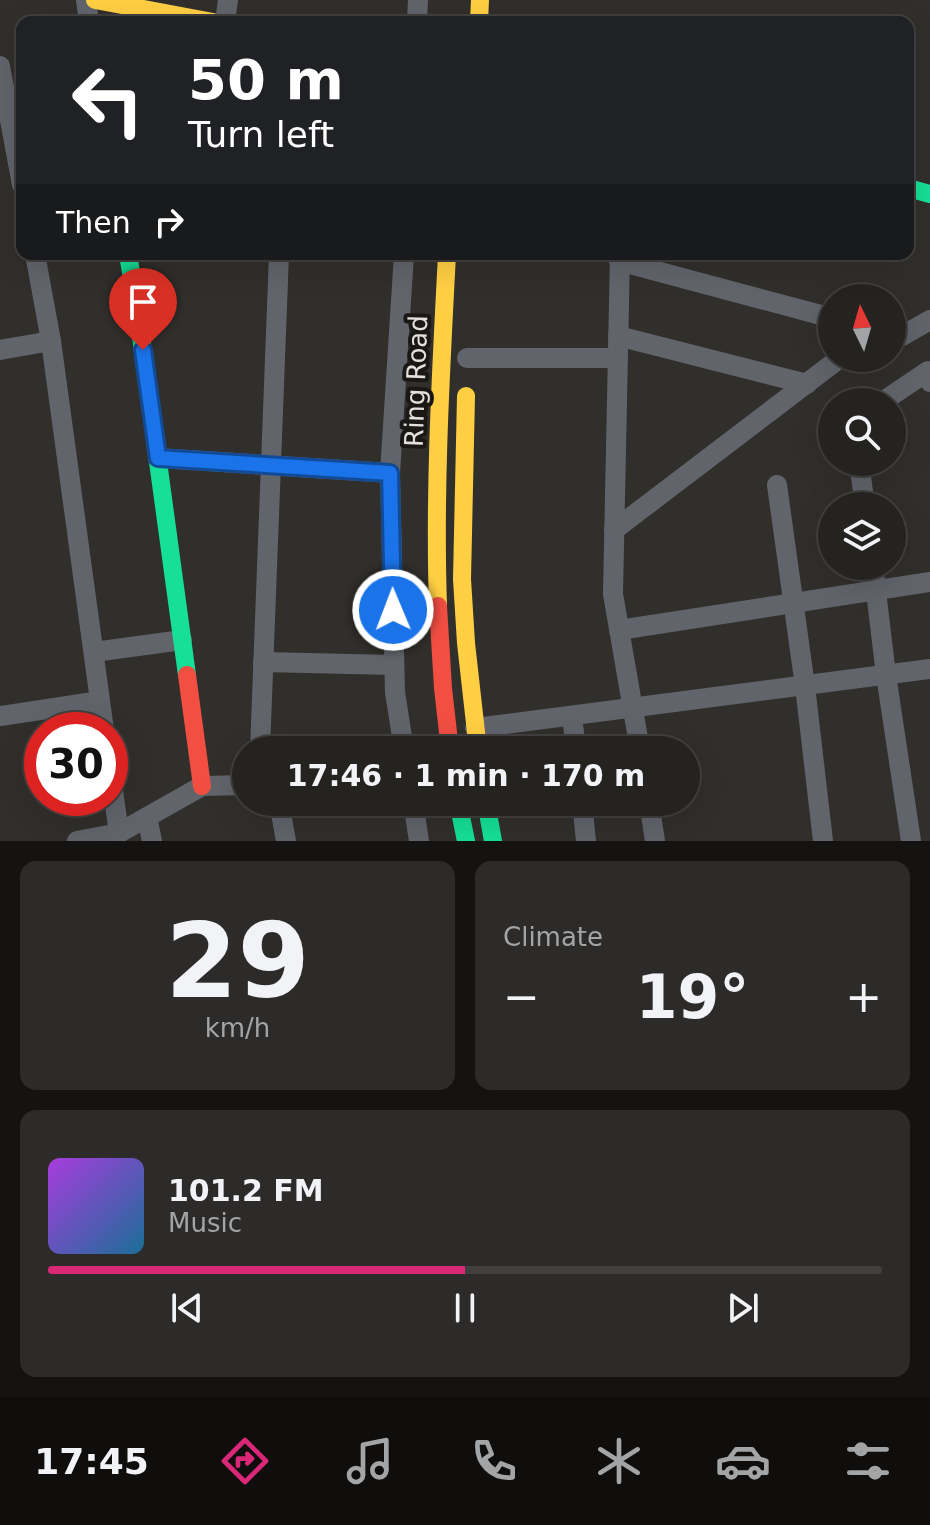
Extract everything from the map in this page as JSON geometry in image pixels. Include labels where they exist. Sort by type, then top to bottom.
[{"type":"main road","points":[[95,0],[181,16]]},
{"type":"main road","points":[[129,260],[202,786]]},
{"type":"main road","name":"Ring Road","points":[[447,260],[438,468],[437,589],[442,694],[448,736]]},
{"type":"main road","name":"Ring Road","points":[[468,350],[462,582],[476,736]]},
{"type":"main road","points":[[461,816],[466,841]]},
{"type":"main road","points":[[489,816],[493,841]]},
{"type":"street","points":[[0,66],[16,153]]},
{"type":"street","points":[[36,260],[51,341],[102,712]]},
{"type":"street","points":[[260,736],[279,260]]},
{"type":"street","points":[[402,736],[395,692],[390,473],[404,260]]},
{"type":"street","points":[[620,260],[613,594],[638,736]]},
{"type":"street","points":[[630,260],[818,314]]},
{"type":"street","points":[[906,334],[930,320]]},
{"type":"street","points":[[618,336],[807,384]]},
{"type":"street","points":[[0,350],[51,341]]},
{"type":"street","points":[[468,350],[618,358]]},
{"type":"street","points":[[903,388],[928,371],[930,382]]},
{"type":"street","points":[[614,530],[822,372]]},
{"type":"street","points":[[158,458],[390,473]]},
{"type":"street","points":[[777,485],[823,841]]},
{"type":"street","points":[[875,580],[911,841]]},
{"type":"street","points":[[619,630],[930,582]]},
{"type":"street","points":[[94,652],[182,640]]},
{"type":"street","points":[[263,662],[394,665]]},
{"type":"street","points":[[475,728],[930,669]]},
{"type":"street","points":[[0,716],[100,701]]},
{"type":"street","points":[[572,716],[574,736]]},
{"type":"street","points":[[77,841],[119,833],[202,786],[232,785]]},
{"type":"street","points":[[117,816],[119,833]]},
{"type":"street","points":[[282,816],[286,841]]},
{"type":"street","points":[[415,816],[419,841]]},
{"type":"street","points":[[583,816],[586,841]]},
{"type":"street","points":[[651,816],[655,841]]},
{"type":"street","points":[[147,817],[152,841]]},
{"type":"traffic: fast","points":[[914,190],[930,194]]},
{"type":"traffic: fast","points":[[129,260],[187,675]]},
{"type":"traffic: fast","points":[[461,816],[466,841]]},
{"type":"traffic: fast","points":[[489,816],[493,841]]},
{"type":"traffic: slow","points":[[95,0],[181,16]]},
{"type":"traffic: slow","points":[[479,16],[480,0]]},
{"type":"traffic: slow","points":[[438,606],[440,386],[447,260]]},
{"type":"traffic: slow","points":[[466,396],[462,579],[476,736]]},
{"type":"traffic: jam","points":[[438,606],[448,736]]},
{"type":"traffic: jam","points":[[187,675],[202,786]]},
{"type":"route","points":[[143,350],[158,458],[390,473],[393,610]]}]
